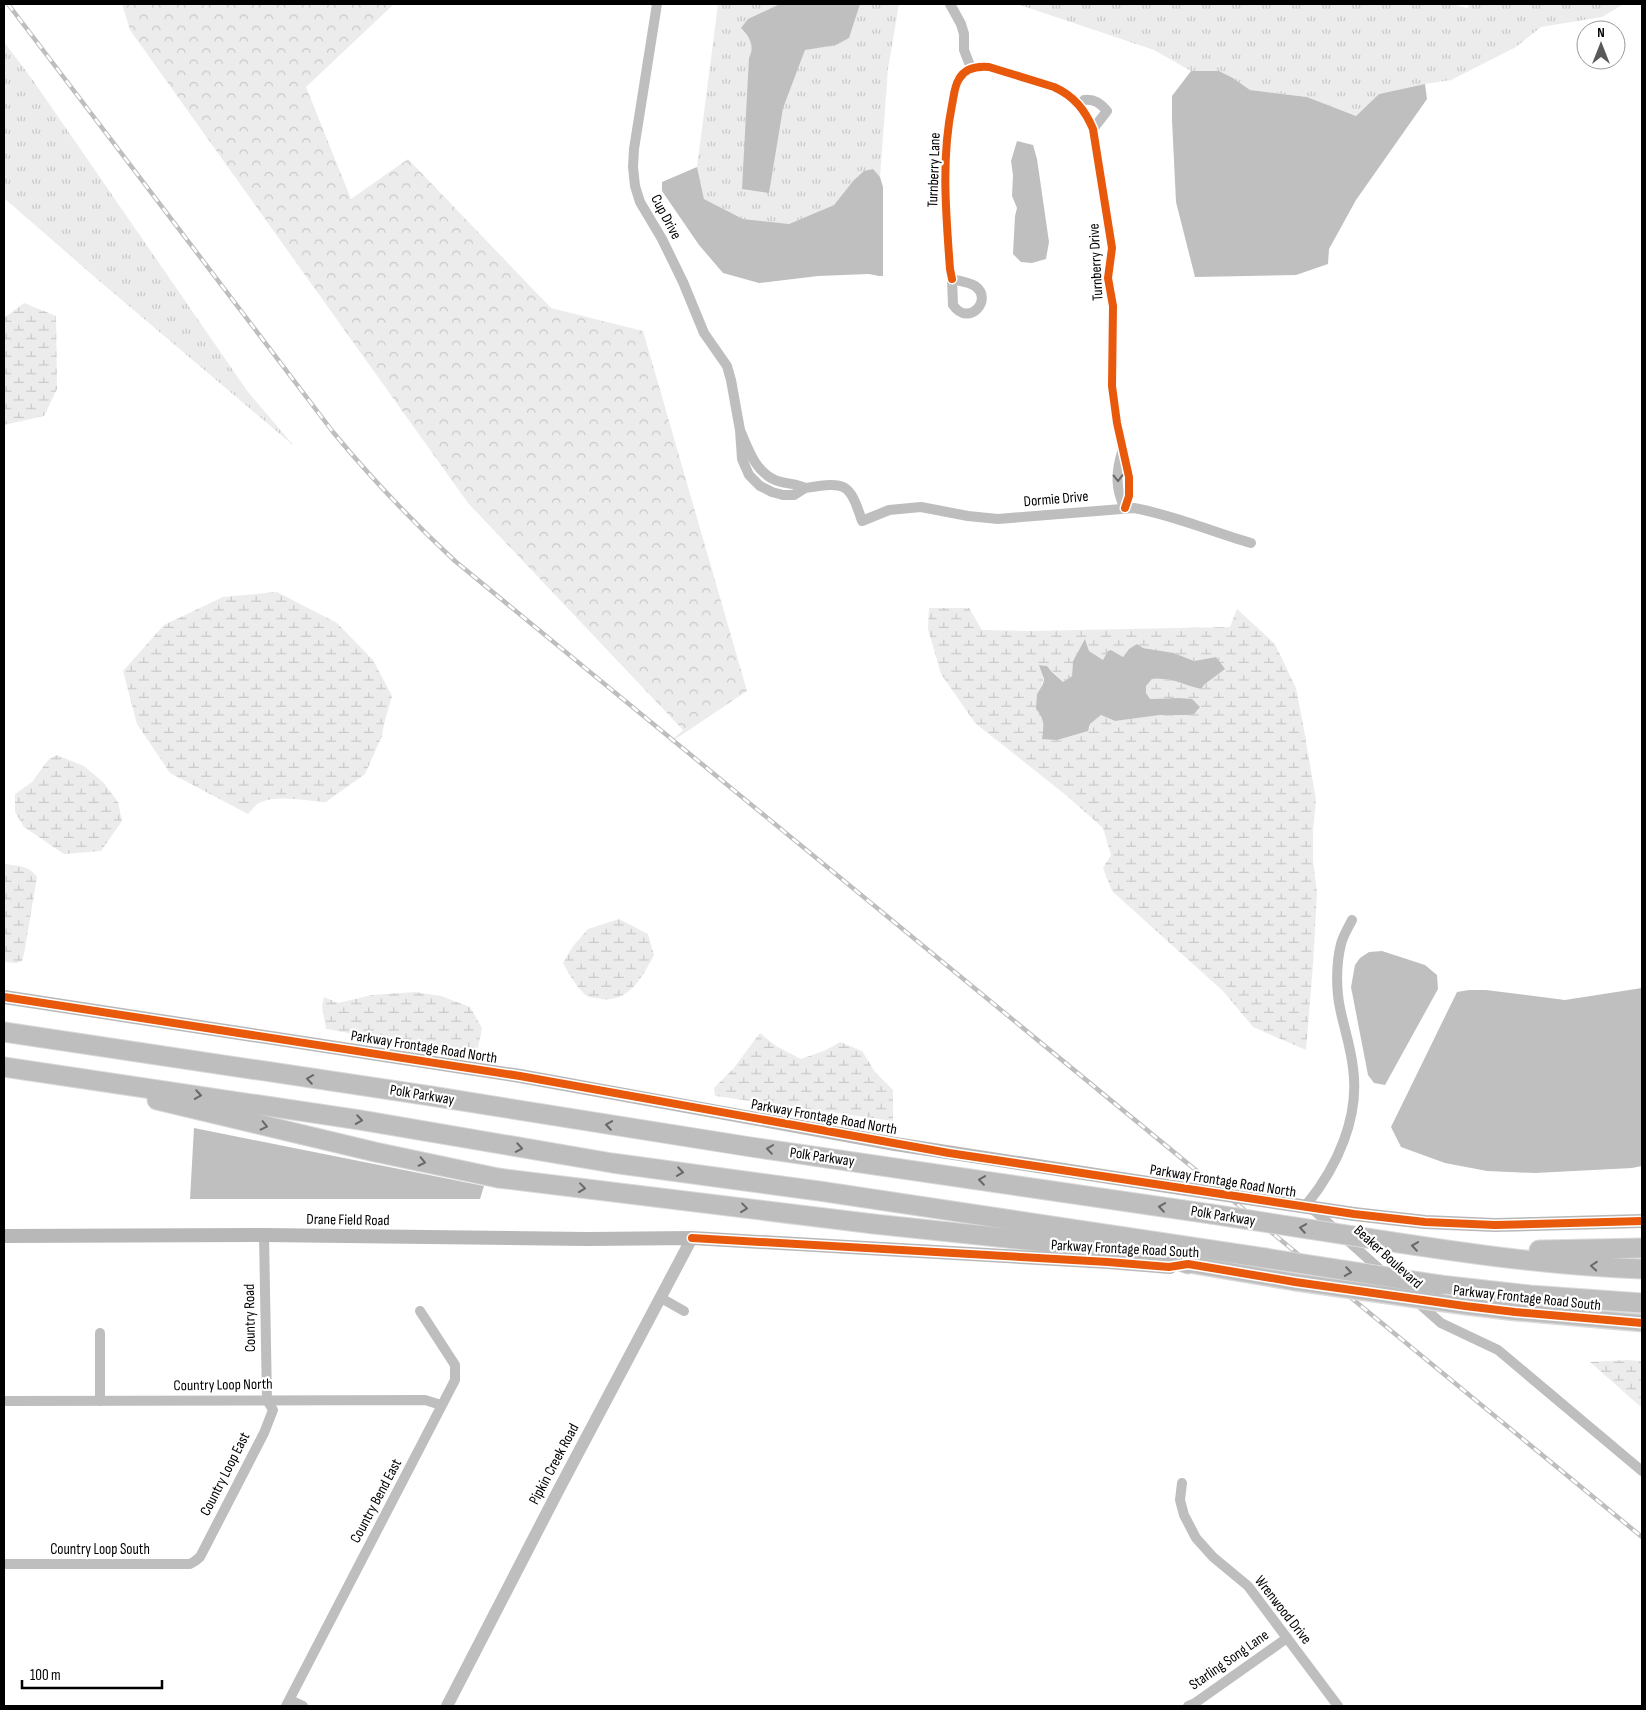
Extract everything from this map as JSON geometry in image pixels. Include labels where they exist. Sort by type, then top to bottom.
[{"type":"highway","name":"Polk Parkway","points":[[4,1031],[26,1036],[1442,1250],[1582,1265],[1642,1268]]},
{"type":"highway","points":[[4,1067],[360,1120],[612,1162],[819,1191],[1440,1285],[1530,1295],[1642,1302]]},
{"type":"highway","points":[[29,1071],[366,1150],[498,1178],[874,1224],[1072,1244],[1177,1260],[1188,1264]]},
{"type":"highway","points":[[1442,1250],[1642,1248]]},
{"type":"main road","name":"Parkway Frontage Road North","points":[[4,997],[520,1076],[913,1147],[1354,1214],[1424,1222],[1495,1225],[1642,1221]]},
{"type":"main road","name":"Drane Field Road","points":[[4,1236],[264,1235],[587,1239],[692,1238]]},
{"type":"main road","name":"Parkway Frontage Road South","points":[[692,1238],[1169,1267],[1188,1264],[1295,1282],[1465,1306],[1642,1323]]},
{"type":"street","name":"Cup Drive","points":[[656,4],[634,149],[635,186],[640,202],[662,239],[683,282],[704,333],[727,366],[740,430]]},
{"type":"street","points":[[950,4],[961,24],[964,34],[964,50],[971,68]]},
{"type":"street","name":"Turnberry Drive","points":[[971,68],[989,66],[1054,87],[1073,98],[1080,105],[1093,129],[1112,248],[1108,278],[1113,306],[1112,386],[1117,423],[1129,477],[1129,496],[1124,508]]},
{"type":"street","name":"Turnberry Lane","points":[[952,279],[945,199],[946,144],[956,86],[960,78],[971,68]]},
{"type":"street","points":[[1080,105],[1084,100],[1092,99],[1102,104],[1107,112],[1093,129]]},
{"type":"street","points":[[740,430],[752,458],[764,474],[777,481],[796,484],[805,488]]},
{"type":"street","points":[[740,430],[742,459],[749,476],[763,488],[782,495],[794,495],[805,488]]},
{"type":"street","points":[[763,488],[769,477]]},
{"type":"street","name":"Dormie Drive","points":[[805,488],[828,484],[842,485],[849,490],[855,499],[862,521],[889,510],[921,507],[968,516],[998,519],[1134,508],[1152,511],[1221,535],[1251,543]]},
{"type":"street","name":"Beaker Boulevard","points":[[1352,920],[1341,944],[1338,986],[1340,1007],[1354,1068],[1355,1089],[1352,1112],[1344,1141],[1336,1160],[1319,1189],[1307,1204],[1441,1323],[1498,1350],[1642,1471]]},
{"type":"street","name":"Country Road","points":[[264,1235],[267,1400]]},
{"type":"street","name":"Pipkin Creek Road","points":[[447,1706],[692,1238]]},
{"type":"street","points":[[661,1298],[684,1311]]},
{"type":"street","name":"Country Bend East","points":[[288,1703],[455,1380],[455,1365],[420,1311]]},
{"type":"street","points":[[100,1333],[100,1401]]},
{"type":"street","name":"Country Loop East","points":[[196,1561],[270,1420],[273,1410],[267,1400]]},
{"type":"street","name":"Country Loop North","points":[[4,1401],[425,1400],[441,1405]]},
{"type":"street","name":"Wrenwood Drive","points":[[1182,1483],[1180,1500],[1184,1515],[1196,1538],[1213,1557],[1248,1586],[1338,1706]]},
{"type":"street","name":"Country Loop South","points":[[4,1564],[190,1564],[196,1561]]},
{"type":"street","name":"Starling Song Lane","points":[[1188,1706],[1195,1704],[1287,1638]]},
{"type":"street","points":[[288,1703],[302,1706]]},
{"type":"green space","points":[[122,4],[394,4],[306,87],[351,199],[408,159],[551,308],[643,331],[747,691],[668,744],[683,730],[468,503],[130,30]]},
{"type":"green space","points":[[718,4],[899,4],[888,69],[880,177],[873,169],[853,181],[834,205],[789,224],[743,219],[704,199],[697,167]]},
{"type":"green space","points":[[1017,4],[1451,4],[1468,8],[1468,4],[1624,4],[1602,17],[1541,27],[1516,47],[1451,80],[1379,94],[1356,116],[1307,97],[1250,90],[1219,71],[1191,71],[1154,50]]},
{"type":"green space","points":[[4,42],[32,79],[248,392],[294,446],[4,198]]},
{"type":"green space","points":[[24,303],[56,316],[57,389],[44,416],[4,425],[4,318]]},
{"type":"green space","points":[[277,592],[337,623],[373,660],[392,696],[382,736],[365,774],[326,802],[292,799],[266,800],[259,803],[248,814],[170,773],[137,724],[123,671],[164,625],[223,597]]},
{"type":"green space","points":[[929,608],[969,608],[982,630],[1029,631],[1230,627],[1237,609],[1275,644],[1296,688],[1316,800],[1313,860],[1317,893],[1306,1050],[1253,1027],[1224,992],[1112,891],[1103,868],[1111,855],[1103,828],[1067,796],[975,723],[941,674],[928,629]],"holes":[[[1085,639],[1089,651],[1104,661],[1111,650],[1123,657],[1129,649],[1143,648],[1174,653],[1194,661],[1216,657],[1224,669],[1201,689],[1172,680],[1159,679],[1152,679],[1146,686],[1146,693],[1150,699],[1179,698],[1199,710],[1188,715],[1160,715],[1115,721],[1101,715],[1090,724],[1090,728],[1042,739],[1044,726],[1037,694],[1043,680],[1040,665],[1047,666],[1063,682],[1072,676],[1073,661]]]},
{"type":"green space","points":[[57,755],[84,766],[104,783],[118,802],[122,821],[101,851],[64,854],[24,827],[15,812],[15,794],[32,782],[49,759]]},
{"type":"green space","points":[[4,864],[26,868],[37,877],[24,954],[22,961],[17,963],[4,962]]},
{"type":"green space","points":[[619,919],[648,934],[654,955],[640,979],[620,997],[601,999],[589,997],[578,986],[563,963],[573,946],[588,929]]},
{"type":"green space","points":[[415,992],[441,996],[470,1007],[482,1028],[478,1047],[474,1055],[326,1029],[322,1006],[324,997],[338,1003],[372,995]]},
{"type":"green space","points":[[760,1033],[776,1046],[801,1059],[826,1050],[840,1042],[862,1051],[875,1072],[893,1090],[893,1121],[715,1096],[714,1088],[733,1069]]},
{"type":"green space","points":[[1642,1361],[1642,1408],[1590,1362]]},
{"type":"shaded area","points":[[780,4],[860,4],[849,38],[836,45],[805,50],[783,108],[769,193],[742,189],[749,58],[752,50],[749,38],[741,28],[748,19]]},
{"type":"shaded area","points":[[1191,71],[1219,71],[1250,90],[1307,97],[1356,116],[1379,94],[1425,84],[1427,99],[1356,200],[1329,249],[1328,264],[1296,275],[1195,277],[1176,202],[1172,120],[1172,96]]},
{"type":"shaded area","points":[[1017,141],[1033,145],[1037,159],[1049,242],[1046,259],[1032,263],[1021,262],[1013,254],[1017,208],[1012,196],[1013,175],[1011,161]]},
{"type":"shaded area","points":[[697,167],[704,199],[743,219],[789,224],[834,205],[853,181],[864,171],[873,169],[880,177],[883,187],[883,276],[869,274],[818,276],[759,283],[723,273],[699,245],[662,191],[662,182]]},
{"type":"shaded area","points":[[1085,639],[1089,651],[1103,660],[1108,651],[1111,650],[1123,657],[1129,649],[1137,644],[1143,648],[1174,653],[1194,661],[1216,657],[1225,669],[1201,689],[1172,680],[1159,679],[1152,679],[1146,686],[1146,693],[1150,699],[1192,699],[1200,707],[1194,714],[1160,715],[1115,721],[1101,715],[1090,724],[1088,731],[1057,740],[1042,739],[1043,723],[1036,709],[1037,694],[1044,679],[1039,665],[1047,666],[1063,682],[1072,676],[1073,661]]},
{"type":"shaded area","points":[[1382,951],[1425,965],[1437,975],[1438,989],[1385,1085],[1374,1083],[1368,1075],[1351,987],[1355,965],[1360,958],[1369,952]]},
{"type":"shaded area","points":[[1642,988],[1642,1166],[1535,1173],[1487,1171],[1445,1163],[1401,1147],[1391,1127],[1457,992],[1486,990],[1565,1000]]},
{"type":"shaded area","points":[[194,1128],[484,1186],[480,1199],[190,1199]]},
{"type":"railway","points":[[8,4],[333,432],[392,498],[455,561],[1642,1537]]},
{"type":"cycle path","points":[[952,279],[947,228],[945,166],[954,92],[959,79],[972,68],[989,67],[1054,87],[1078,104],[1093,129],[1112,248],[1108,278],[1113,306],[1112,386],[1117,423],[1129,477],[1129,496],[1125,508]]},
{"type":"cycle path","points":[[4,997],[520,1076],[949,1153],[1354,1214],[1425,1222],[1495,1225],[1642,1221]]},
{"type":"cycle path","points":[[692,1238],[1169,1267],[1188,1264],[1295,1282],[1465,1306],[1642,1323]]}]
